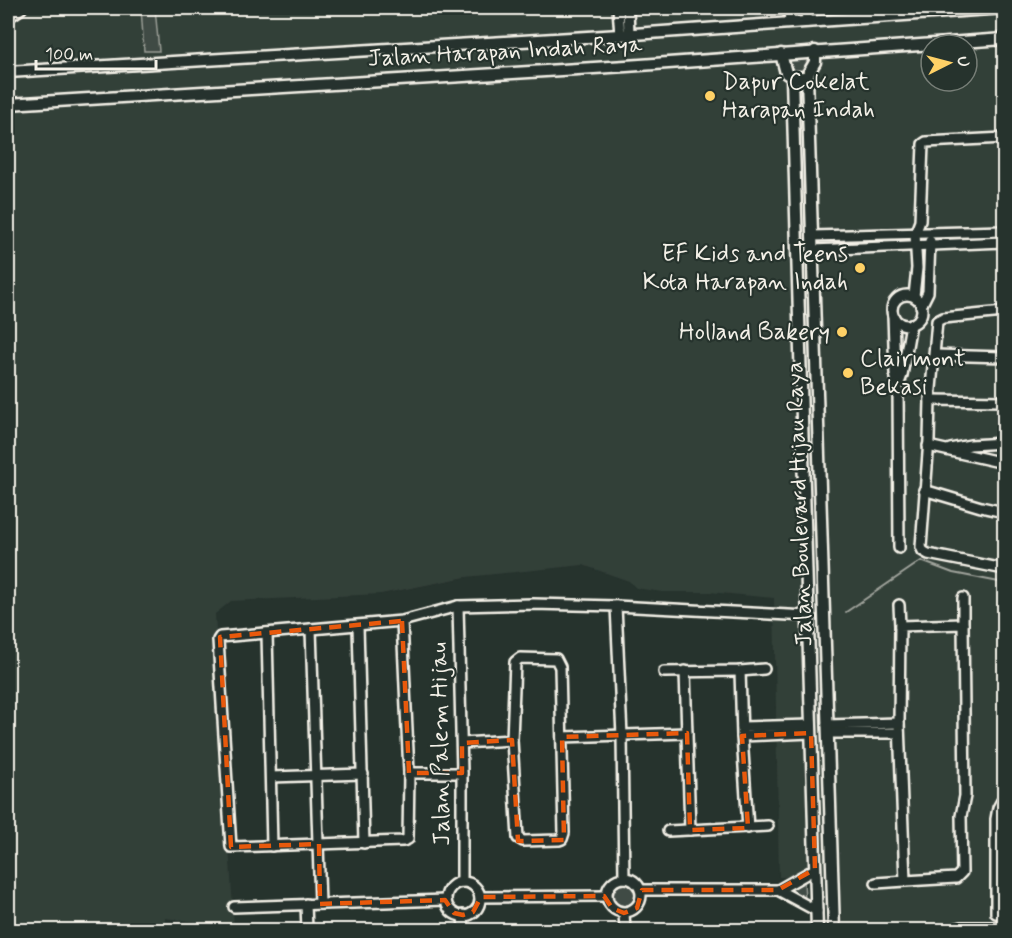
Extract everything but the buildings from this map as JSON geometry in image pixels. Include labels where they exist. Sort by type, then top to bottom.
[{"type":"street","points":[[8,17],[21,8]]},
{"type":"street","points":[[618,8],[624,35]]},
{"type":"street","points":[[624,35],[628,8]]},
{"type":"street","points":[[789,8],[790,23]]},
{"type":"street","points":[[806,8],[807,22]]},
{"type":"street","name":"Jalan Harapan Indah Raya","points":[[8,72],[624,35],[1005,8]]},
{"type":"street","name":"Jalan Harapan Indah Raya","points":[[8,104],[626,66],[1005,39]]},
{"type":"street","name":"Jalan Boulevard Hijau Raya","points":[[815,51],[816,62],[807,76],[834,930]]},
{"type":"street","points":[[782,54],[786,73],[792,78],[807,76]]},
{"type":"street","name":"Jalan Boulevard Hijau Raya","points":[[792,78],[817,930]]},
{"type":"street","points":[[921,306],[914,296],[915,234],[920,221],[924,142],[1005,138]]},
{"type":"street","points":[[893,315],[901,324],[911,324],[920,317],[921,306],[928,292],[931,244],[929,233],[920,221]]},
{"type":"street","points":[[797,230],[812,233],[915,234],[1005,231]]},
{"type":"street","points":[[813,250],[1005,242]]},
{"type":"street","points":[[899,548],[898,386],[895,374],[892,310],[896,299],[901,296],[914,296]]},
{"type":"street","points":[[1005,312],[939,319],[936,324],[921,547],[923,552],[928,554],[1005,569]]},
{"type":"street","points":[[898,386],[911,324]]},
{"type":"street","points":[[935,356],[1005,357]]},
{"type":"street","points":[[930,400],[1005,401]]},
{"type":"street","points":[[948,450],[970,445],[1005,443]]},
{"type":"street","points":[[928,446],[1005,463]]},
{"type":"street","points":[[924,490],[1005,512]]},
{"type":"street","points":[[805,517],[821,515]]},
{"type":"street","points":[[876,883],[956,878],[962,872],[961,816],[965,796],[963,598]]},
{"type":"street","points":[[402,621],[409,773],[408,838],[403,841],[364,843],[231,847],[218,640],[223,637],[402,621],[458,606],[533,604],[616,606],[808,616]]},
{"type":"street","points":[[899,605],[899,728],[905,881]]},
{"type":"street","name":"Jalan Palem Hijau","points":[[458,606],[462,743],[462,882]]},
{"type":"street","points":[[616,606],[622,736],[624,878]]},
{"type":"street","points":[[900,626],[963,624]]},
{"type":"street","points":[[358,626],[364,843]]},
{"type":"street","points":[[311,629],[320,904]]},
{"type":"street","points":[[267,633],[272,846]]},
{"type":"street","points":[[520,658],[555,659],[558,662],[562,738],[564,833],[562,839],[523,841],[518,838],[512,740],[515,662],[520,658]]},
{"type":"street","points":[[664,672],[764,669]]},
{"type":"street","points":[[686,671],[690,830]]},
{"type":"street","points":[[741,671],[748,828]]},
{"type":"street","points":[[828,729],[899,728]]},
{"type":"street","points":[[742,732],[811,729]]},
{"type":"street","points":[[562,738],[687,733]]},
{"type":"street","points":[[462,743],[512,740]]},
{"type":"street","points":[[409,773],[462,773]]},
{"type":"street","points":[[271,777],[363,774]]},
{"type":"street","points":[[996,913],[996,819],[998,808],[1005,797]]},
{"type":"street","points":[[814,820],[830,819]]},
{"type":"street","points":[[668,831],[768,826]]},
{"type":"street","points":[[778,890],[815,869]]},
{"type":"street","points":[[624,878],[635,881],[641,890],[639,904],[633,910],[624,913],[612,908],[607,896],[612,883],[624,878]]},
{"type":"street","points":[[462,882],[474,886],[480,897],[477,908],[463,915],[454,912],[447,905],[446,900],[450,888],[462,882]]},
{"type":"street","points":[[641,890],[778,890],[816,911]]},
{"type":"street","points":[[480,897],[607,896]]},
{"type":"street","points":[[234,907],[446,900]]},
{"type":"street","points":[[306,904],[307,930]]},
{"type":"street","points":[[624,913],[625,930]]},
{"type":"street","points":[[463,915],[464,930]]},
{"type":"street","points":[[951,930],[962,927],[1005,927]]},
{"type":"highlighted area","points":[[402,621],[409,773],[462,773],[462,743],[512,740],[518,841],[564,840],[562,737],[687,733],[690,830],[748,828],[742,736],[811,733],[815,869],[778,890],[642,890],[637,908],[624,913],[612,908],[604,896],[481,897],[473,912],[463,915],[454,913],[445,900],[320,904],[319,844],[231,847],[220,637]]},
{"type":"shaded area","points":[[8,8],[1004,8],[1004,930],[843,930],[838,876],[779,877],[774,598],[709,592],[662,592],[636,588],[629,581],[583,565],[466,577],[381,594],[231,601],[215,614],[234,927],[165,918],[164,930],[8,930]]},
{"type":"shaded area","points":[[141,8],[155,8],[159,51],[144,51]]},
{"type":"shaded area","points":[[807,57],[802,70],[793,70],[789,58]]},
{"type":"shaded area","points":[[624,878],[636,883],[641,895],[636,907],[624,912],[612,907],[607,895],[612,883]]},
{"type":"shaded area","points":[[804,880],[805,900],[787,890]]},
{"type":"waterway","points":[[846,612],[921,561],[953,573],[1004,583]]},
{"type":"place","name":"Dapur Cokelat Harapan Indah","points":[[710,96]]},
{"type":"place","name":"EF Kids and Teens Kota Harapan Indah","points":[[860,268]]},
{"type":"place","name":"Holland Bakery","points":[[842,332]]},
{"type":"place","name":"Clairmont Bekasi","points":[[848,373]]}]
